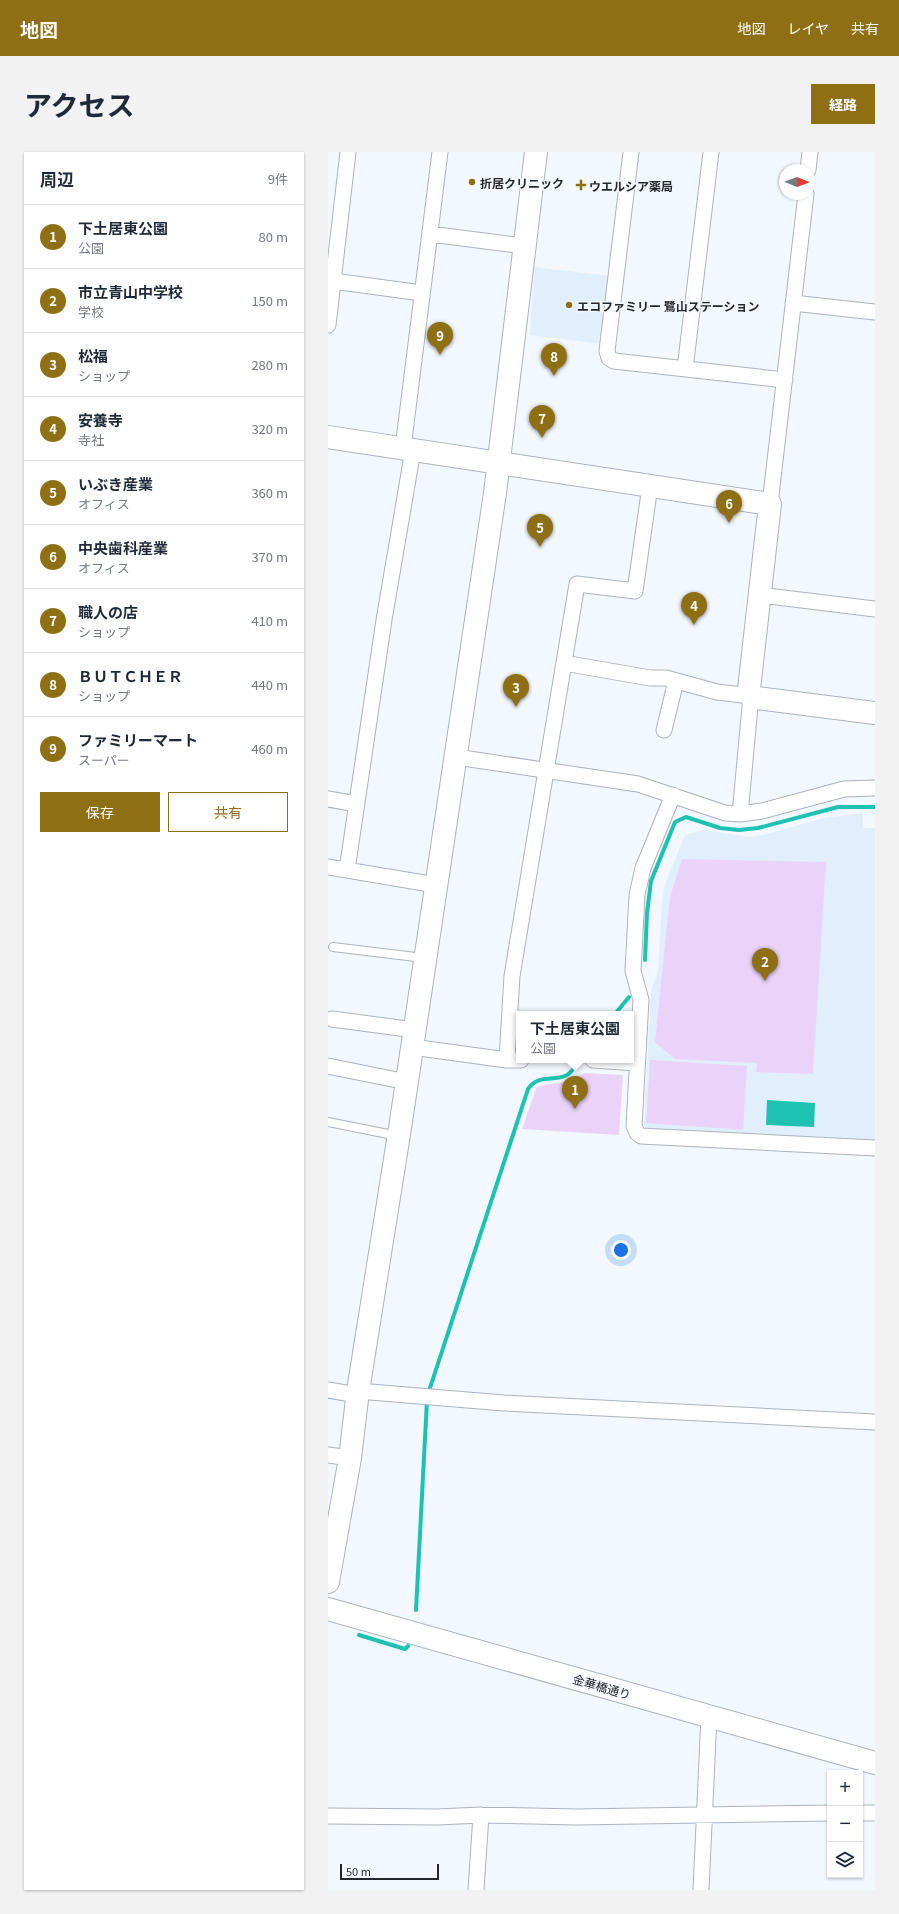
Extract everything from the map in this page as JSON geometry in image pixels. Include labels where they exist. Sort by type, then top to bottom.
[{"type":"street","points":[[328,325],[333,281],[334,228],[348,152]]},
{"type":"street","points":[[348,870],[408,449],[422,293],[440,152]]},
{"type":"street","points":[[328,1582],[350,1458],[358,1393],[456,757],[498,464],[536,152]]},
{"type":"street","points":[[631,152],[607,351],[609,358],[614,360],[685,369],[785,380]]},
{"type":"street","points":[[685,369],[711,152]]},
{"type":"street","points":[[809,164],[810,152]]},
{"type":"street","points":[[740,814],[751,696],[750,689],[805,200]]},
{"type":"street","points":[[430,234],[524,246]]},
{"type":"street","points":[[333,281],[422,293]]},
{"type":"street","points":[[793,304],[875,312]]},
{"type":"street","points":[[328,437],[498,464],[770,504]]},
{"type":"street","points":[[332,1019],[413,1039],[514,1060],[512,976],[577,584],[635,591],[650,486]]},
{"type":"street","points":[[760,595],[875,609]]},
{"type":"street","points":[[564,663],[676,681],[717,692],[875,713]]},
{"type":"street","points":[[664,730],[676,681]]},
{"type":"street","points":[[456,757],[638,784],[725,813],[740,814],[776,808],[844,789],[875,788]]},
{"type":"street","points":[[673,795],[643,868],[637,895],[633,971],[641,1000],[634,1126],[637,1133],[641,1136],[875,1148]]},
{"type":"street","points":[[328,799],[357,804]]},
{"type":"street","points":[[328,867],[436,885]]},
{"type":"street","points":[[634,1063],[638,1063]]},
{"type":"street","points":[[328,1066],[407,1082]]},
{"type":"street","points":[[328,1390],[512,1403],[875,1422]]},
{"type":"street","points":[[328,1455],[350,1458]]},
{"type":"street","name":"金華橋通り","points":[[328,1594],[526,1653],[875,1748]]},
{"type":"street","name":"金華橋通り","points":[[328,1609],[875,1763]]},
{"type":"street","points":[[701,1890],[706,1816],[709,1716]]},
{"type":"street","points":[[328,1816],[437,1817],[480,1815],[577,1817],[827,1813]]},
{"type":"street","points":[[863,1813],[875,1813]]},
{"type":"street","points":[[476,1890],[480,1815]]},
{"type":"lane","points":[[333,947],[425,958]]},
{"type":"lane","points":[[328,1122],[398,1136]]},
{"type":"shaded area","name":"エコファミリー 鷺山ステーション","points":[[534,267],[610,276],[601,344],[530,335]]},
{"type":"shaded area","points":[[863,813],[863,828],[875,828],[875,1141],[646,1128],[644,1124],[651,990],[658,972],[662,901],[665,884],[685,835],[703,830],[750,837],[767,834],[824,818]]},
{"type":"shaded area","points":[[682,859],[826,862],[813,1074],[756,1072],[757,1063],[675,1059],[655,1042],[670,897]]},
{"type":"shaded area","points":[[650,1060],[747,1066],[743,1130],[646,1123]]},
{"type":"shaded area","points":[[585,1073],[623,1075],[619,1135],[522,1129],[536,1089],[539,1086],[564,1082]]},
{"type":"shaded area","points":[[767,1100],[815,1103],[814,1127],[766,1125]]},
{"type":"waterway","points":[[645,960],[647,913],[651,881],[675,822],[686,817],[720,828],[739,830],[758,828],[838,807],[875,807]]},
{"type":"waterway","points":[[617,1011],[629,997]]},
{"type":"waterway","points":[[428,1394],[528,1089],[536,1081],[567,1075],[578,1063]]},
{"type":"waterway","points":[[416,1610],[427,1400]]},
{"type":"waterway","points":[[359,1635],[405,1649],[408,1646]]},
{"type":"place","name":"折居クリニック","points":[[472,182]]},
{"type":"place","name":"ウエルシア薬局","points":[[581,185]]},
{"type":"place","name":"エコファミリー 鷺山ステーション","points":[[569,305]]},
{"type":"place","name":"ファミリーマート","points":[[440,355]]},
{"type":"place","name":"ＢＵＴＣＨＥＲ","points":[[554,376]]},
{"type":"place","name":"職人の店","points":[[542,438]]},
{"type":"place","name":"中央歯科産業","points":[[729,523]]},
{"type":"place","name":"いぶき産業","points":[[540,547]]},
{"type":"place","name":"安養寺","points":[[694,625]]},
{"type":"place","name":"松福","points":[[516,707]]},
{"type":"place","name":"市立青山中学校","points":[[765,981]]},
{"type":"place","name":"下土居東公園","points":[[575,1109]]}]
